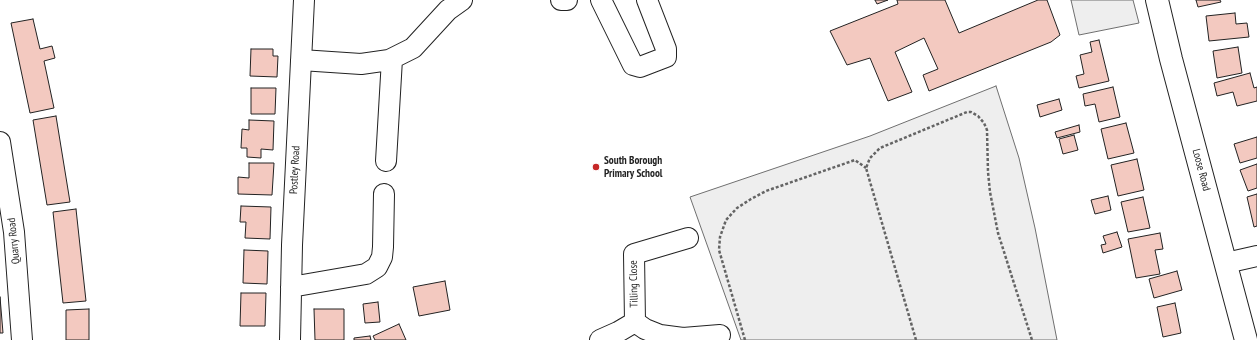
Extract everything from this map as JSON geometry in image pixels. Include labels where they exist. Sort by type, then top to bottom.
[{"type":"highway","name":"Loose Road","points":[[1157,0],[1171,59],[1246,340]]},
{"type":"street","name":"Postley Road","points":[[290,340],[292,245],[304,0]]},
{"type":"street","points":[[301,60],[361,64],[392,59],[413,48],[448,10],[462,0]]},
{"type":"street","points":[[561,0],[567,0]]},
{"type":"street","points":[[602,0],[633,65],[640,67],[666,57],[666,49],[647,0]]},
{"type":"street","points":[[386,161],[392,59]]},
{"type":"street","name":"Quarry Road","points":[[0,142],[14,232],[22,340]]},
{"type":"street","points":[[291,287],[366,274],[377,267],[380,263],[382,252],[384,194]]},
{"type":"street","name":"Tilling Close","points":[[635,322],[634,254],[688,238]]},
{"type":"street","points":[[1226,263],[1257,256]]},
{"type":"street","name":"Tilling Close","points":[[635,322],[645,329],[660,335],[683,338],[720,335]]},
{"type":"street","name":"Tilling Close","points":[[600,340],[635,322]]},
{"type":"path","points":[[866,168],[870,158],[880,148],[967,112],[971,112],[981,119],[987,130],[990,192],[998,233],[1032,340]]},
{"type":"path","points":[[745,340],[720,250],[720,237],[726,220],[737,208],[766,191],[855,160],[866,168],[916,340]]},
{"type":"shaded area","points":[[1071,0],[1133,0],[1139,23],[1079,35]]},
{"type":"shaded area","points":[[996,86],[1019,158],[1035,228],[1057,340],[741,340],[690,197],[870,136]]},
{"type":"building","points":[[875,0],[888,0],[877,4]]},
{"type":"building","points":[[897,0],[945,0],[959,33],[1038,0],[1047,0],[1060,35],[1051,42],[929,91],[923,75],[938,69],[924,38],[895,52],[912,92],[888,101],[870,58],[847,65],[830,31],[898,4]]},
{"type":"building","points":[[1196,0],[1220,0],[1221,2],[1198,7]]},
{"type":"building","points":[[1235,13],[1236,24],[1247,23],[1249,37],[1209,41],[1206,16]]},
{"type":"building","points":[[33,19],[40,49],[52,46],[55,58],[44,61],[54,108],[30,113],[11,23]]},
{"type":"building","points":[[1099,40],[1109,81],[1079,88],[1076,76],[1084,74],[1080,55],[1092,52],[1090,42]]},
{"type":"building","points":[[1238,47],[1242,73],[1217,78],[1213,51]]},
{"type":"building","points":[[251,49],[273,49],[273,56],[278,56],[277,77],[250,76]]},
{"type":"building","points":[[1250,73],[1254,88],[1257,87],[1257,101],[1237,106],[1233,92],[1217,96],[1214,83]]},
{"type":"building","points":[[1113,87],[1120,117],[1099,122],[1095,104],[1085,106],[1083,94]]},
{"type":"building","points":[[251,88],[276,88],[275,114],[251,114]]},
{"type":"building","points":[[1059,99],[1062,110],[1040,117],[1037,105]]},
{"type":"building","points":[[56,116],[70,202],[47,205],[33,120]]},
{"type":"building","points":[[249,120],[274,121],[273,150],[261,149],[261,158],[247,157],[247,148],[241,148],[242,129],[249,130]]},
{"type":"building","points":[[1126,123],[1134,153],[1108,159],[1101,129]]},
{"type":"building","points":[[1079,125],[1080,132],[1057,138],[1055,132]]},
{"type":"building","points":[[1074,135],[1078,150],[1063,154],[1059,139]]},
{"type":"building","points":[[1257,137],[1257,158],[1240,163],[1234,144]]},
{"type":"building","points":[[1137,159],[1144,190],[1118,196],[1111,165]]},
{"type":"building","points":[[249,163],[274,163],[272,195],[238,194],[238,177],[249,178]]},
{"type":"building","points":[[1257,164],[1257,188],[1248,191],[1240,170]]},
{"type":"building","points":[[1257,194],[1257,226],[1254,227],[1247,197]]},
{"type":"building","points":[[1108,196],[1111,210],[1095,214],[1091,200]]},
{"type":"building","points":[[1143,197],[1150,228],[1128,232],[1121,202]]},
{"type":"building","points":[[241,206],[271,207],[270,239],[245,238],[246,222],[240,222]]},
{"type":"building","points":[[76,209],[86,301],[63,303],[53,212]]},
{"type":"building","points":[[1117,232],[1122,247],[1103,253],[1101,245],[1106,244],[1103,236]]},
{"type":"building","points":[[1160,233],[1163,249],[1155,250],[1160,274],[1136,278],[1128,239]]},
{"type":"building","points":[[244,250],[268,251],[267,284],[243,283]]},
{"type":"building","points":[[1177,271],[1182,290],[1154,298],[1149,279]]},
{"type":"building","points":[[445,281],[450,310],[419,316],[413,287]]},
{"type":"building","points":[[241,293],[266,293],[265,326],[240,326]]},
{"type":"building","points":[[0,297],[3,333],[0,333]]},
{"type":"building","points":[[378,302],[380,322],[365,323],[363,304]]},
{"type":"building","points":[[1175,303],[1181,333],[1163,337],[1157,307]]},
{"type":"building","points":[[89,309],[89,340],[66,340],[66,310]]},
{"type":"building","points":[[314,309],[344,309],[344,340],[315,340]]},
{"type":"building","points":[[399,324],[406,340],[375,340],[373,336]]},
{"type":"building","points":[[370,336],[371,340],[354,340],[354,338]]},
{"type":"place","name":"South Borough Primary School","points":[[596,167]]}]
